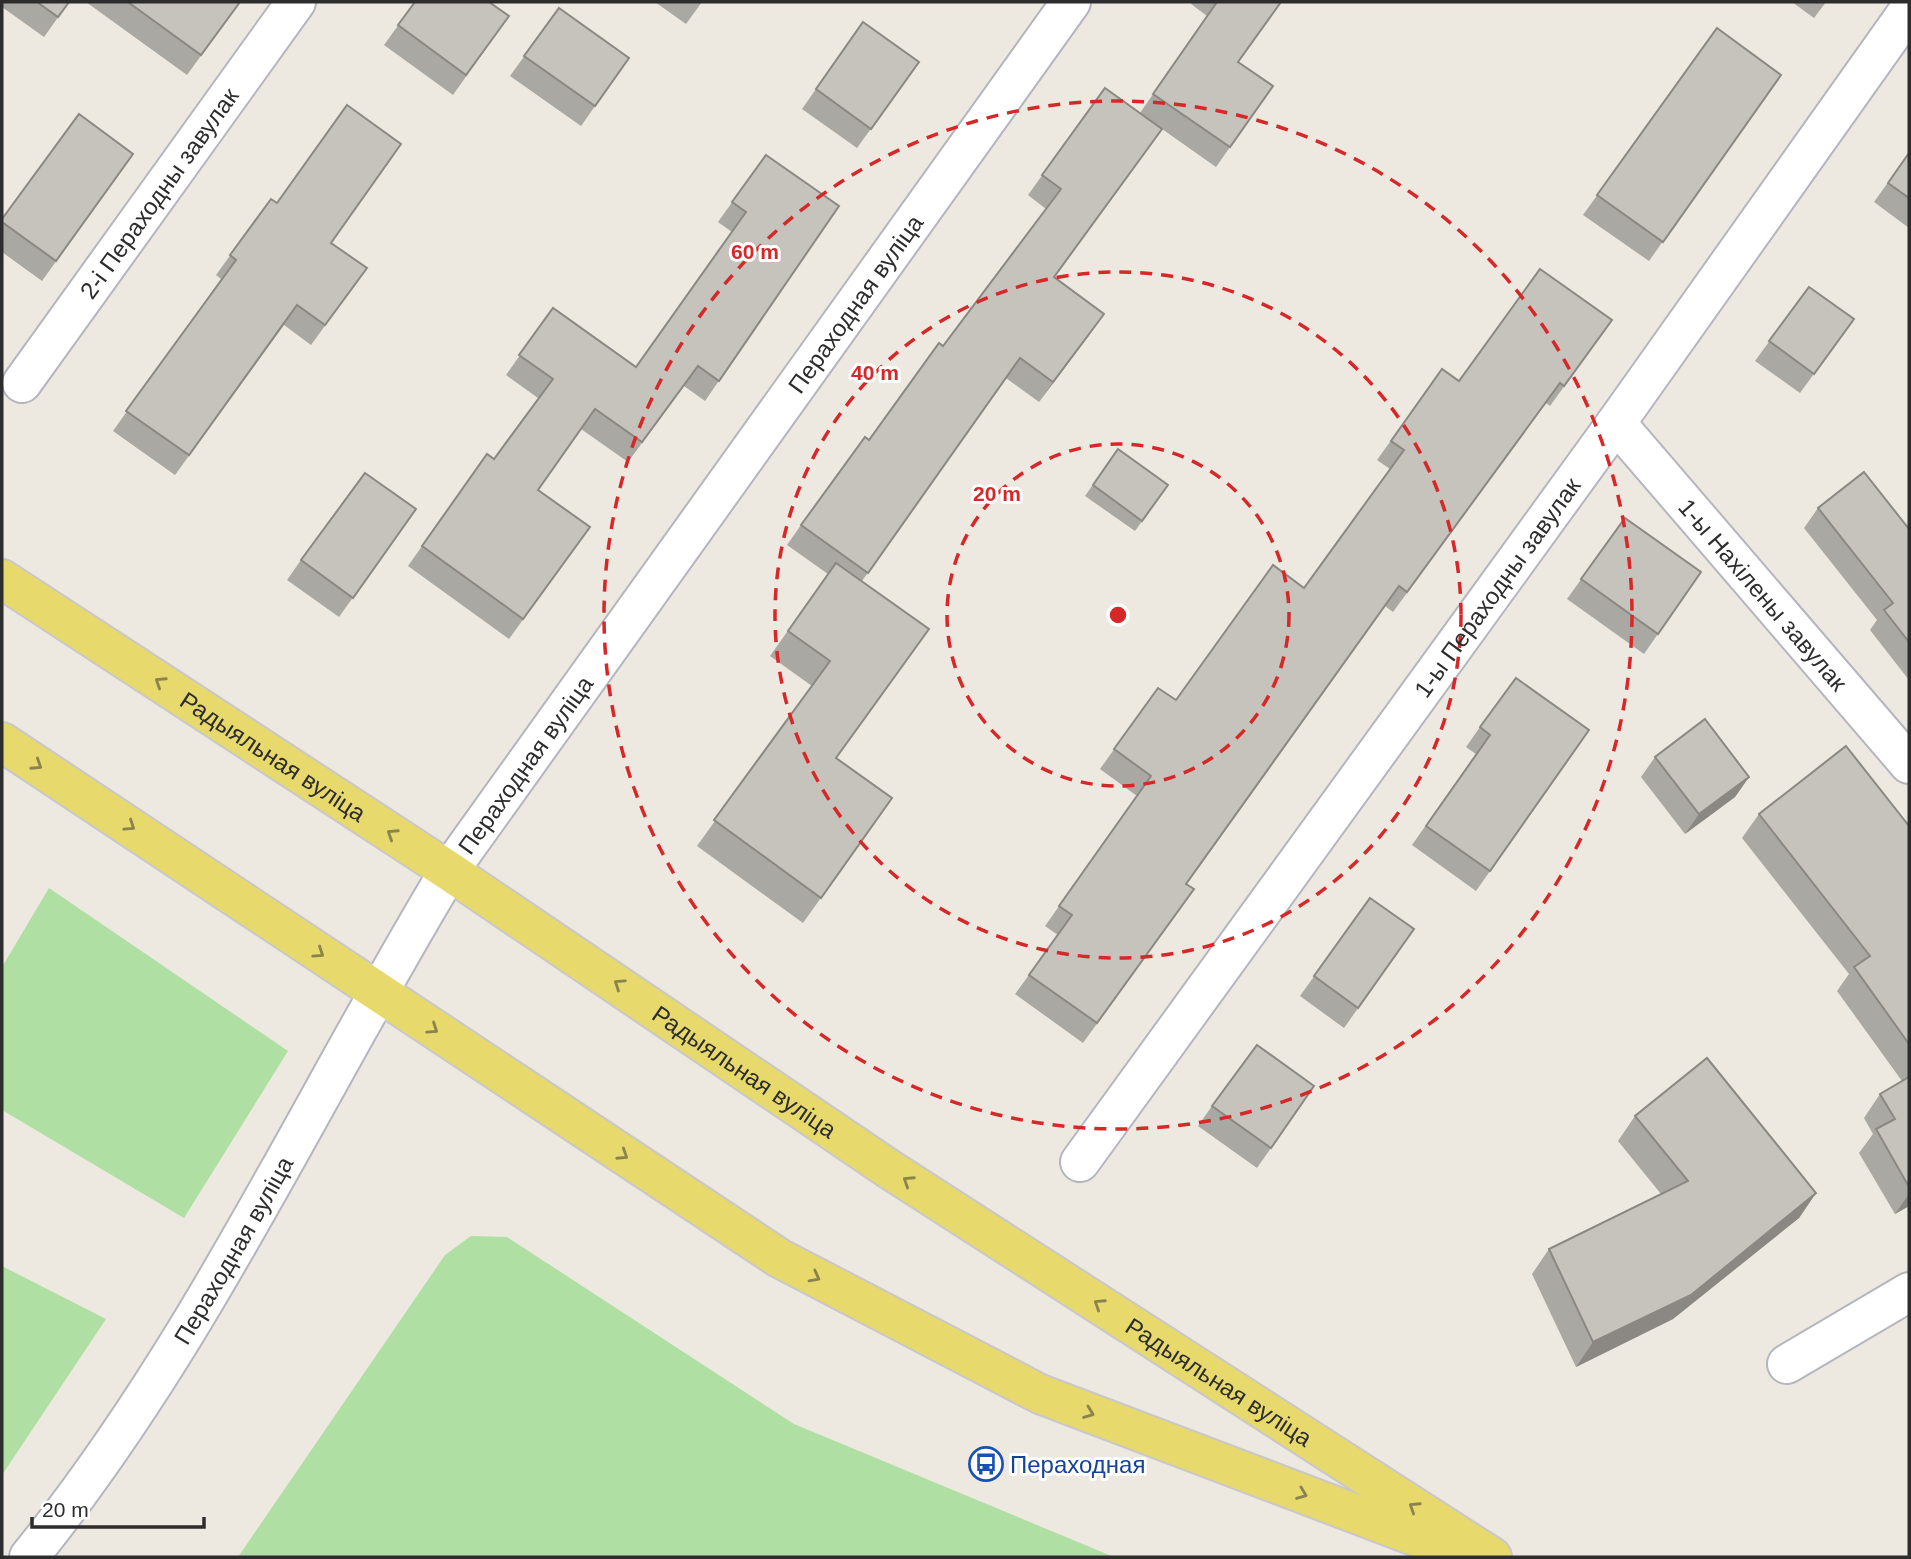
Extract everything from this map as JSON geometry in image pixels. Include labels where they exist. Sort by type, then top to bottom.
[{"type":"main road","name":"Радыяльная вуліца","points":[[2,579],[449,871],[889,1168],[1492,1557]]},
{"type":"main road","points":[[2,742],[779,1258],[1026,1388],[1469,1557]]},
{"type":"street","name":"2-і Пераходны завулак","points":[[22,383],[296,2]]},
{"type":"street","name":"Пераходная вуліца","points":[[29,1557],[128,1425],[210,1295],[309,1120],[377,991],[449,871],[1071,2]]},
{"type":"street","name":"1-ы Пераходны завулак","points":[[1080,1162],[1616,423],[1909,9]]},
{"type":"street","name":"1-ы Нахілены завулак","points":[[1616,423],[1909,764]]},
{"type":"street","points":[[1787,1364],[1909,1292]]},
{"type":"green space","points":[[49,888],[288,1051],[184,1218],[2,1110],[2,967]]},
{"type":"green space","points":[[471,1236],[507,1237],[794,1424],[1114,1557],[238,1557],[445,1255]]},
{"type":"green space","points":[[2,1266],[106,1319],[2,1475]]},
{"type":"building","points":[[37,2],[69,2],[58,17]]},
{"type":"building","points":[[128,2],[240,2],[201,55]]},
{"type":"building","points":[[415,2],[489,2],[509,16],[466,75],[398,25]]},
{"type":"building","points":[[1217,2],[1281,2],[1238,62],[1273,86],[1230,147],[1153,94]]},
{"type":"building","points":[[559,8],[629,58],[595,106],[524,56]]},
{"type":"building","points":[[863,22],[919,62],[871,129],[816,89]]},
{"type":"building","points":[[1717,28],[1781,75],[1663,242],[1597,195]]},
{"type":"building","points":[[1105,88],[1162,129],[1054,277],[1104,314],[1053,382],[1020,358],[868,573],[801,525],[865,437],[869,440],[939,343],[943,346],[1061,189],[1042,175]]},
{"type":"building","points":[[347,105],[401,144],[331,243],[367,268],[325,325],[297,305],[189,455],[126,411],[236,260],[230,255],[271,199],[277,203]]},
{"type":"building","points":[[79,114],[133,154],[56,261],[2,222],[2,219]]},
{"type":"building","points":[[1909,153],[1909,198],[1888,183]]},
{"type":"building","points":[[766,155],[839,206],[719,381],[698,366],[642,442],[595,409],[538,490],[590,527],[523,619],[422,546],[487,454],[494,459],[553,379],[519,355],[553,308],[636,367],[746,212],[732,202]]},
{"type":"building","points":[[1540,269],[1612,320],[1564,386],[1560,383],[1407,592],[1399,586],[1186,884],[1194,889],[1097,1023],[1029,975],[1072,915],[1059,906],[1151,776],[1114,749],[1158,688],[1176,700],[1273,565],[1304,588],[1404,450],[1391,441],[1442,369],[1459,381]]},
{"type":"building","points":[[1809,287],[1854,319],[1814,374],[1769,341]]},
{"type":"building","points":[[1118,449],[1168,485],[1142,521],[1093,485]]},
{"type":"building","points":[[1864,472],[1909,529],[1909,642],[1884,610],[1893,603],[1818,508]]},
{"type":"building","points":[[365,473],[416,509],[353,598],[301,560]]},
{"type":"building","points":[[1625,518],[1701,572],[1658,634],[1581,579]]},
{"type":"building","points":[[836,563],[929,629],[836,758],[892,798],[821,898],[714,820],[830,661],[788,631]]},
{"type":"building","points":[[1516,678],[1589,730],[1490,871],[1426,826],[1490,735],[1480,727]]},
{"type":"building","points":[[1705,719],[1749,777],[1699,814],[1655,757]]},
{"type":"building","points":[[1846,746],[1909,826],[1909,1044],[1854,967],[1870,956],[1759,814]]},
{"type":"building","points":[[1370,898],[1414,929],[1358,1008],[1314,976]]},
{"type":"building","points":[[1257,1045],[1314,1086],[1271,1148],[1212,1106]]},
{"type":"building","points":[[1707,1058],[1816,1193],[1691,1295],[1593,1342],[1549,1249],[1688,1181],[1635,1116]]},
{"type":"building","points":[[1909,1077],[1909,1187],[1876,1129],[1895,1119],[1880,1094]]},
{"type":"place","name":"Пераходная","points":[[986,1464]]}]
